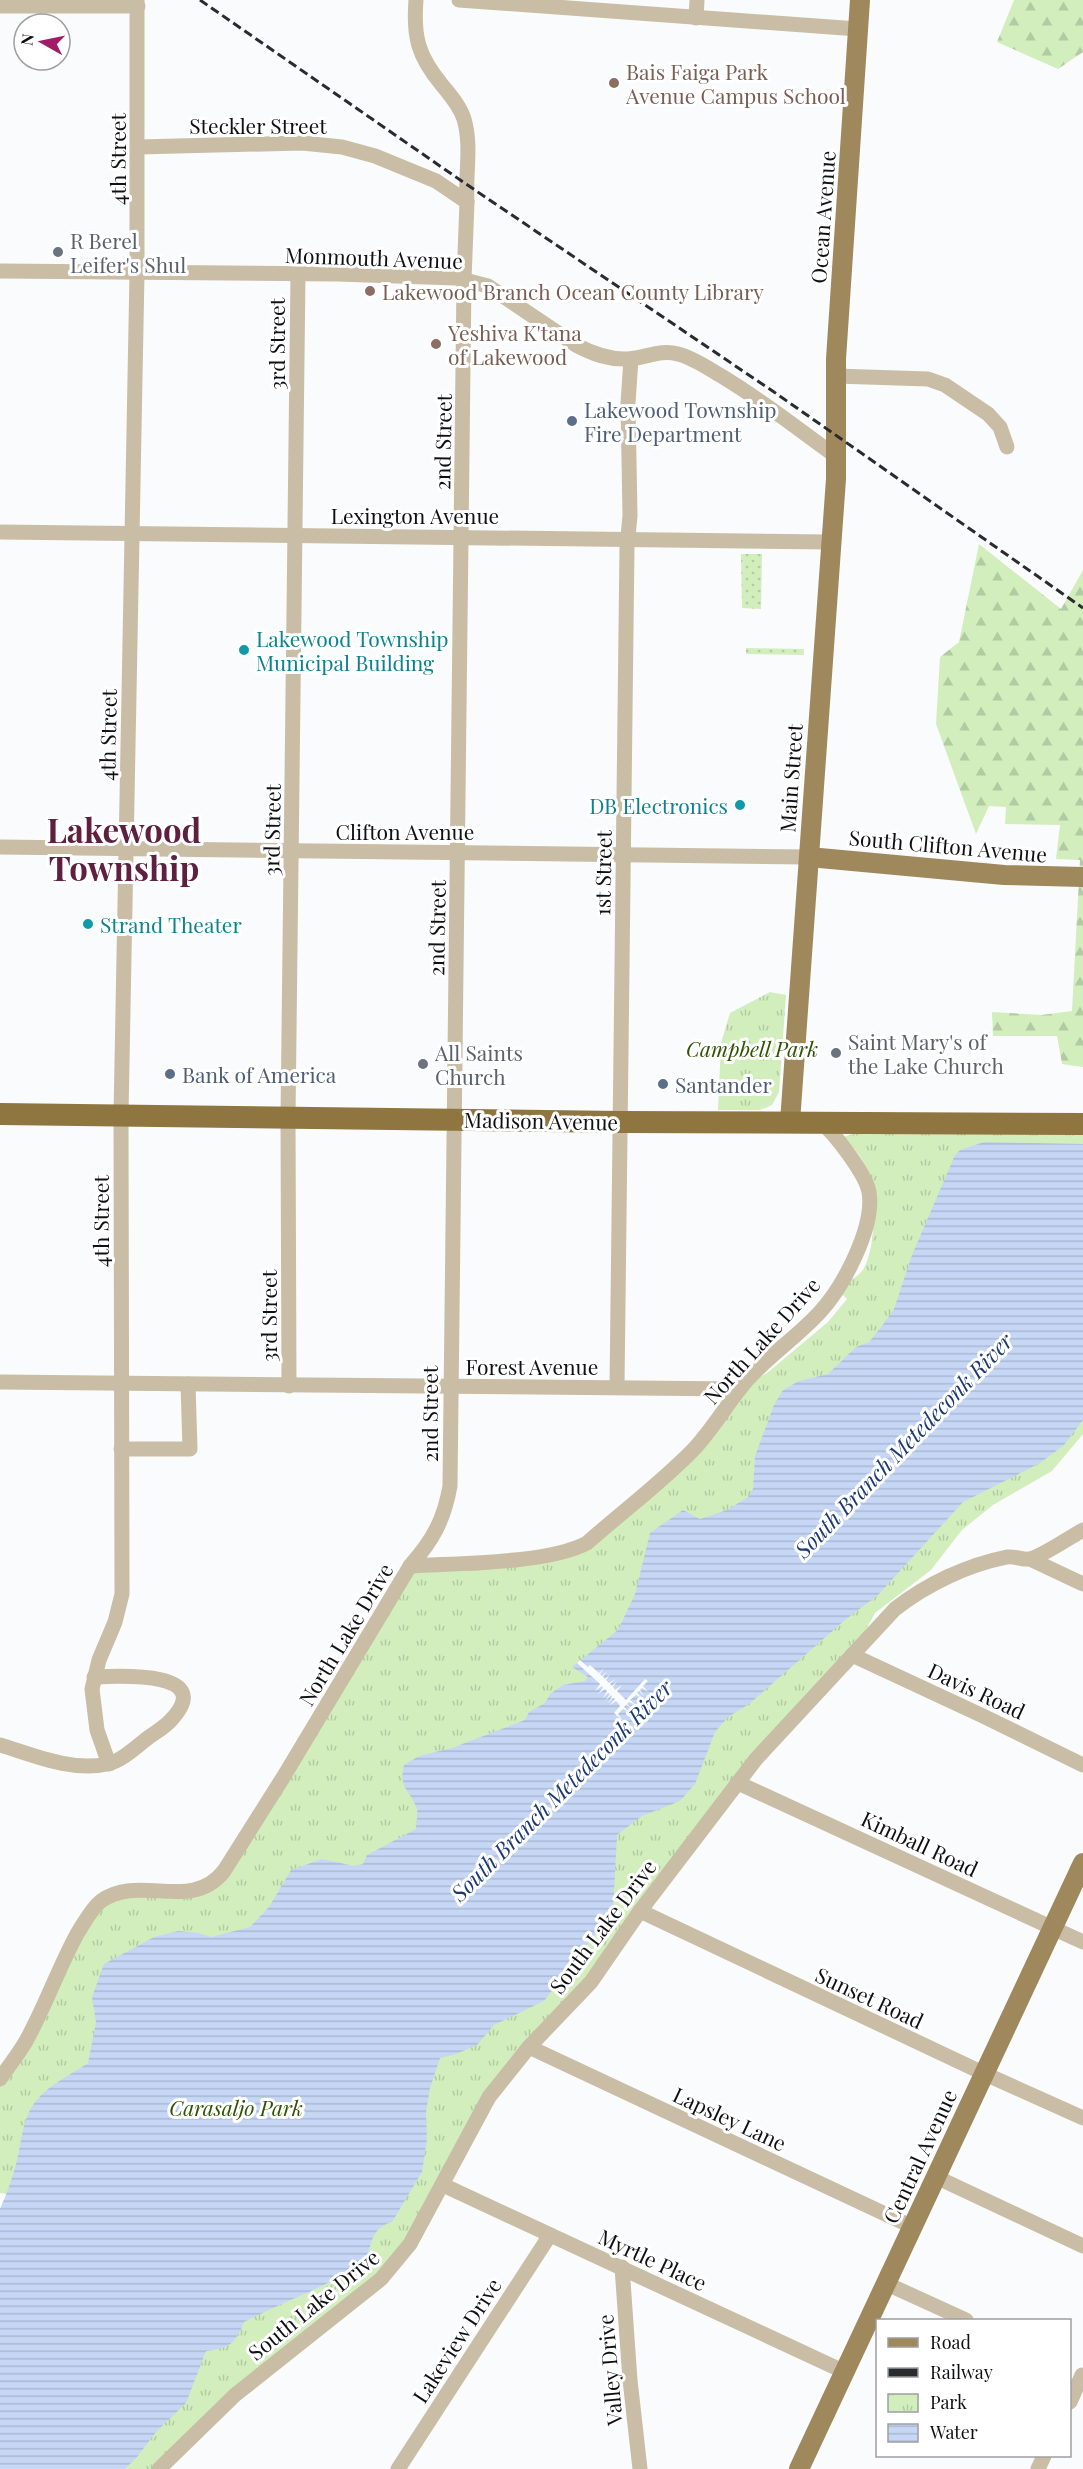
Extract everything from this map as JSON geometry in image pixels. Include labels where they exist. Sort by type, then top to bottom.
[{"type":"highway","name":"Madison Avenue","points":[[0,1114],[620,1122],[1083,1124]]},
{"type":"main road","name":"Ocean Avenue","points":[[837,447],[836,376],[860,0]]},
{"type":"main road","name":"Main Street","points":[[790,1122],[837,447]]},
{"type":"main road","name":"South Clifton Avenue","points":[[809,857],[1004,875],[1083,877]]},
{"type":"main road","name":"Central Avenue","points":[[799,2469],[1083,1863]]},
{"type":"street","points":[[416,0],[415,35],[420,53],[454,99],[464,119],[468,145],[464,280]]},
{"type":"street","points":[[459,0],[563,4],[696,18],[858,28]]},
{"type":"street","points":[[696,18],[697,0]]},
{"type":"street","points":[[0,6],[138,2]]},
{"type":"street","name":"4th Street","points":[[94,1677],[116,1622],[122,1594],[121,1115],[137,273],[138,2]]},
{"type":"street","name":"Steckler Street","points":[[138,147],[302,143],[342,147],[375,156],[436,181],[467,202]]},
{"type":"street","name":"Monmouth Avenue","points":[[0,271],[298,274],[464,280],[488,286],[576,345],[608,359],[631,359],[653,352],[666,352],[698,362],[837,447]]},
{"type":"street","name":"3rd Street","points":[[289,1386],[288,1117],[298,274]]},
{"type":"street","name":"2nd Street","points":[[410,1566],[429,1544],[446,1511],[450,1486],[464,280]]},
{"type":"street","name":"1st Street","points":[[617,1387],[627,539],[630,516],[628,403],[631,359]]},
{"type":"street","points":[[836,376],[928,379],[945,385],[988,414],[1000,427],[1007,447]]},
{"type":"street","name":"Lexington Avenue","points":[[0,532],[830,542]]},
{"type":"street","name":"Clifton Avenue","points":[[0,847],[809,857]]},
{"type":"street","name":"North Lake Drive","points":[[0,2079],[26,2041],[65,1956],[86,1919],[99,1903],[115,1892],[190,1891],[203,1888],[216,1881],[284,1776],[410,1566],[519,1558],[572,1551],[587,1543],[695,1449],[739,1389],[759,1367],[821,1311],[849,1267],[867,1223],[869,1193],[861,1171],[821,1122]]},
{"type":"street","name":"Forest Avenue","points":[[0,1382],[739,1389]]},
{"type":"street","points":[[121,1449],[190,1449],[188,1384]]},
{"type":"street","name":"South Lake Drive","points":[[159,2469],[235,2395],[381,2279],[410,2244],[489,2097],[529,2047],[591,1982],[640,1911],[756,1759],[895,1609],[918,1591],[937,1581],[993,1560],[1011,1557],[1029,1559],[1083,1530]]},
{"type":"street","points":[[1029,1559],[1083,1584]]},
{"type":"street","name":"Davis Road","points":[[852,1655],[1083,1765]]},
{"type":"street","points":[[0,1745],[63,1763],[84,1766],[109,1764],[127,1754],[171,1720],[181,1705],[182,1695],[176,1686],[165,1680],[135,1675],[94,1677],[92,1689],[97,1730],[109,1764]]},
{"type":"street","name":"Kimball Road","points":[[738,1783],[1083,1942]]},
{"type":"street","name":"Sunset Road","points":[[640,1911],[1083,2118]]},
{"type":"street","name":"Lapsley Lane","points":[[529,2047],[913,2227]]},
{"type":"street","points":[[936,2177],[1083,2246]]},
{"type":"street","name":"Myrtle Place","points":[[443,2185],[845,2372]]},
{"type":"street","name":"Lakeview Drive","points":[[398,2469],[550,2235]]},
{"type":"street","name":"Valley Drive","points":[[621,2267],[640,2469]]},
{"type":"street","points":[[887,2284],[964,2319]]},
{"type":"street","points":[[1071,2398],[1078,2374]]},
{"type":"green space","points":[[1014,0],[1083,0],[1083,52],[1058,69],[997,42]]},
{"type":"green space","points":[[979,544],[1061,609],[1083,570],[1083,1067],[1062,1064],[1057,1036],[993,1036],[992,1012],[1041,1015],[1072,1011],[1080,860],[1056,859],[1060,825],[1005,824],[1006,807],[989,806],[976,834],[936,724],[940,657],[959,642]]},
{"type":"green space","points":[[741,554],[762,554],[761,609],[742,608]]},
{"type":"green space","points":[[746,648],[804,649],[804,655],[746,654]]},
{"type":"green space","name":"Campbell Park","points":[[770,992],[786,995],[779,1092],[772,1105],[760,1110],[718,1110],[721,1043],[730,1013]]},
{"type":"green space","name":"Carasaljo Park","points":[[1083,1129],[1083,1434],[1052,1471],[993,1505],[962,1530],[931,1570],[875,1613],[852,1655],[756,1759],[640,1911],[490,2097],[410,2244],[159,2469],[0,2469],[0,2209],[7,2194],[0,2193],[0,2079],[99,1903],[216,1881],[410,1566],[572,1551],[692,1451],[739,1389],[767,1373],[828,1322],[847,1299],[837,1289],[863,1270],[872,1242],[873,1225],[871,1188],[861,1157],[850,1146],[835,1140],[861,1131]]},
{"type":"water","name":"Carasaljo Park","points":[[984,1142],[1083,1144],[1083,1420],[1064,1445],[1040,1463],[963,1502],[878,1595],[845,1620],[749,1704],[728,1717],[715,1732],[695,1784],[680,1801],[642,1816],[617,1835],[613,1911],[544,2001],[494,2025],[477,2045],[440,2058],[430,2088],[426,2112],[427,2139],[422,2172],[392,2222],[385,2224],[376,2232],[367,2262],[337,2279],[244,2322],[231,2344],[206,2351],[186,2403],[156,2432],[125,2469],[0,2469],[0,2209],[14,2173],[25,2123],[35,2102],[46,2090],[88,2063],[96,2022],[92,1997],[104,1964],[154,1937],[178,1931],[211,1937],[250,1927],[269,1907],[291,1870],[322,1859],[354,1866],[363,1864],[367,1855],[416,1829],[417,1809],[404,1785],[404,1765],[419,1756],[452,1748],[525,1720],[529,1712],[545,1703],[550,1694],[563,1685],[585,1681],[588,1677],[572,1667],[618,1630],[635,1594],[650,1533],[683,1510],[700,1519],[727,1510],[748,1497],[753,1489],[755,1456],[774,1405],[783,1390],[799,1381],[828,1374],[856,1347],[869,1342],[882,1326],[894,1309],[912,1255],[955,1155],[960,1150]]},
{"type":"pier","points":[[580,1660],[599,1673],[604,1668],[600,1674],[602,1676],[607,1671],[603,1677],[605,1679],[610,1674],[606,1680],[609,1683],[615,1679],[610,1684],[612,1686],[617,1681],[613,1687],[615,1690],[622,1685],[617,1691],[626,1700],[645,1679],[648,1681],[643,1686],[648,1692],[642,1688],[640,1690],[644,1696],[639,1691],[637,1693],[642,1698],[636,1695],[630,1700],[636,1705],[629,1702],[627,1704],[633,1709],[626,1705],[624,1707],[629,1712],[623,1709],[618,1714],[623,1721],[614,1713],[620,1706],[618,1703],[616,1701],[610,1705],[615,1699],[613,1698],[608,1703],[611,1695],[605,1701],[610,1694],[608,1693],[603,1698],[607,1691],[605,1689],[598,1694],[602,1686],[595,1691],[600,1684],[577,1663]]},
{"type":"railway","points":[[200,0],[466,184],[774,392],[1083,608]]},
{"type":"place","name":"Bais Faiga Park Avenue Campus School","points":[[614,83]]},
{"type":"place","name":"R Berel Leifer's Shul","points":[[58,252]]},
{"type":"place","name":"Lakewood Branch Ocean County Library","points":[[370,291]]},
{"type":"place","name":"Yeshiva K'tana of Lakewood","points":[[436,344]]},
{"type":"place","name":"Lakewood Township Fire Department","points":[[572,421]]},
{"type":"place","name":"Lakewood Township Municipal Building","points":[[244,650]]},
{"type":"place","name":"DB Electronics","points":[[740,805]]},
{"type":"place","name":"Strand Theater","points":[[88,924]]},
{"type":"place","name":"Saint Mary's of the Lake Church","points":[[836,1053]]},
{"type":"place","name":"All Saints Church","points":[[423,1064]]},
{"type":"place","name":"Bank of America","points":[[170,1074]]},
{"type":"place","name":"Santander","points":[[663,1084]]},
{"type":"district","name":"Lakewood Township","points":[[124,848]]},
{"type":"water label","name":"South Branch Metedeconk River","points":[[903,1445]]},
{"type":"water label","name":"South Branch Metedeconk River","points":[[561,1790]]}]
